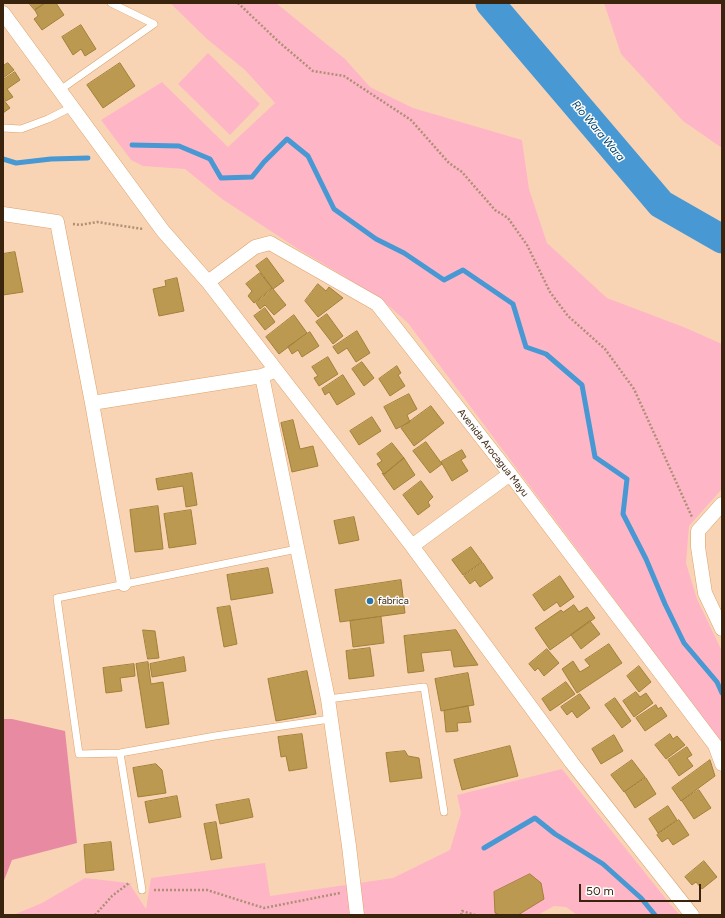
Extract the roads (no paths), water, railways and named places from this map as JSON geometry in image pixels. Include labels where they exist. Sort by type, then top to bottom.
[{"type":"street","points":[[3,13],[162,231],[208,282],[412,546],[572,763],[692,915]]},
{"type":"street","points":[[3,214],[57,222],[92,402],[124,584]]},
{"type":"street","name":"Avenida Arocagua Mayu","points":[[208,282],[255,247],[270,243],[377,304],[510,474],[715,745],[722,764]]},
{"type":"street","points":[[92,402],[262,376],[276,370]]},
{"type":"street","points":[[262,376],[328,699],[349,846],[357,915]]},
{"type":"street","points":[[412,546],[510,474]]},
{"type":"street","points":[[722,504],[698,531],[698,547],[705,593],[722,629]]},
{"type":"lane","points":[[60,90],[154,24],[111,3]]},
{"type":"lane","points":[[3,128],[21,129],[48,119],[72,107]]},
{"type":"lane","points":[[297,549],[57,598],[79,754],[120,753],[330,718]]},
{"type":"lane","points":[[328,699],[424,688],[444,812]]},
{"type":"lane","points":[[120,753],[142,890]]},
{"type":"waterway","name":"Río Wara Wara","points":[[490,3],[661,204],[722,239]]},
{"type":"waterway","points":[[132,145],[179,146],[210,159],[221,178],[252,177],[264,162],[287,139],[308,156],[334,209],[376,239],[404,253],[444,280],[463,270],[513,304],[526,347],[546,354],[582,385],[595,457],[627,479],[623,514],[646,559],[665,604],[684,643],[717,682],[722,693]]},
{"type":"waterway","points":[[3,159],[16,163],[51,159],[88,158]]},
{"type":"waterway","points":[[484,848],[535,818],[555,834],[603,864],[641,898],[655,915]]},
{"type":"place","name":"fabrica","points":[[370,601]]}]
